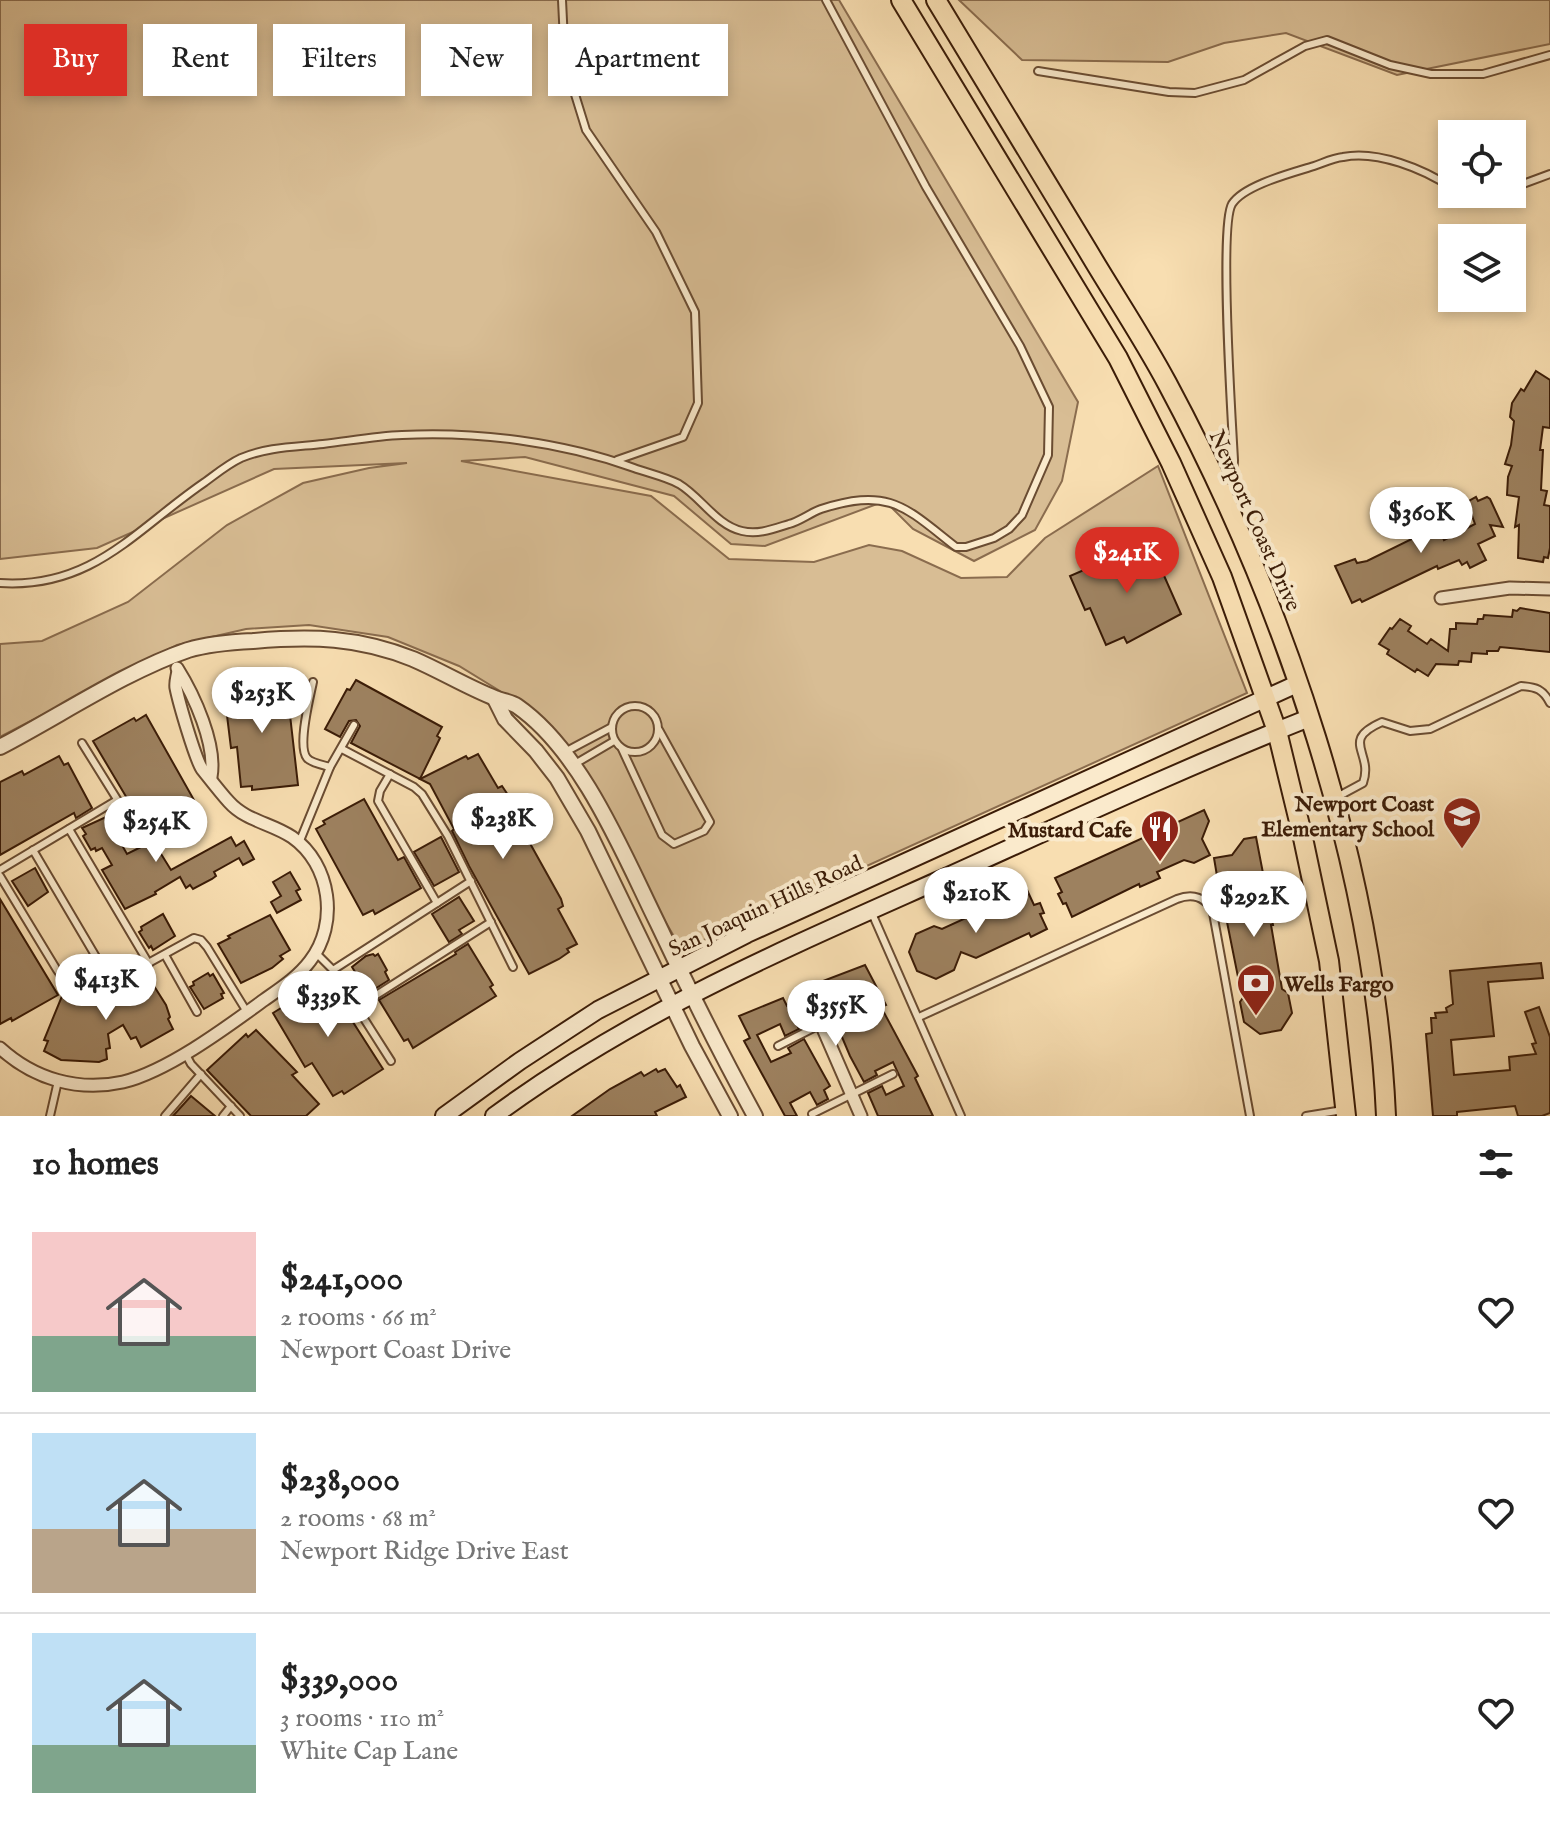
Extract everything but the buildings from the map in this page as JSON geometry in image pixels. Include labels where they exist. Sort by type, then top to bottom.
[{"type":"main road","points":[[901,0],[1118,358],[1171,463],[1222,577],[1277,731],[1329,961],[1346,1113]]},
{"type":"main road","name":"Newport Coast Drive","points":[[936,0],[1166,381],[1225,500],[1268,599],[1333,799],[1366,945],[1383,1056],[1386,1116]]},
{"type":"main road","name":"San Joaquin Hills Road","points":[[444,1116],[598,1010],[747,934],[1297,684]]},
{"type":"main road","points":[[494,1116],[549,1075],[691,993],[1167,776],[1309,718]]},
{"type":"street","points":[[1441,598],[1510,588],[1550,589]]},
{"type":"street","points":[[0,747],[135,674],[176,664],[190,650],[236,642],[307,636],[350,640],[408,657],[495,699],[516,705],[568,759],[610,826],[714,1042],[755,1116]]},
{"type":"street","points":[[0,1048],[20,1064],[58,1081],[93,1086],[113,1084],[153,1071],[247,1012],[293,979],[315,953],[325,929],[328,901],[316,865],[299,843],[229,803],[211,777],[214,762],[202,723],[187,682],[176,664]]},
{"type":"street","points":[[495,699],[505,719],[543,760],[577,812],[730,1116]]},
{"type":"street","points":[[821,1024],[861,1116]]},
{"type":"lane","points":[[562,0],[565,62],[586,130],[656,232],[695,312],[698,403],[683,437],[615,461]]},
{"type":"lane","points":[[0,583],[17,584],[65,576],[95,563],[238,459],[266,450],[403,435],[496,438],[558,447],[615,461],[680,484],[722,521],[740,531],[761,533],[797,522],[820,510],[872,498],[902,505],[956,547],[994,538],[1009,529],[1029,502],[1048,455],[1049,407],[1020,346],[926,187],[826,0]]},
{"type":"lane","points":[[1038,71],[1169,92],[1195,93],[1244,80],[1305,46],[1327,40],[1390,65],[1431,74],[1483,74],[1550,55]]},
{"type":"lane","points":[[1225,500],[1233,481],[1234,460],[1228,256],[1228,217],[1232,204],[1257,186],[1343,156],[1406,164],[1438,178]]},
{"type":"lane","points":[[1526,183],[1550,174]]},
{"type":"lane","points":[[313,682],[305,724],[304,754],[308,760],[330,767]]},
{"type":"lane","points":[[1333,799],[1363,783],[1366,774],[1358,743],[1361,734],[1369,727],[1382,722],[1410,731],[1430,729],[1521,686],[1536,687],[1546,694],[1550,703]]},
{"type":"lane","points":[[568,759],[612,727],[620,711],[637,706],[653,713],[659,730],[710,822],[704,831],[674,844],[662,835],[622,749],[614,741],[612,727]]},
{"type":"lane","points":[[299,843],[330,767],[354,725]]},
{"type":"lane","points":[[622,749],[631,753],[650,748],[659,730]]},
{"type":"lane","points":[[568,759],[614,741]]},
{"type":"lane","points":[[82,743],[130,820]]},
{"type":"lane","points":[[342,749],[422,794],[448,836],[513,967]]},
{"type":"lane","points":[[390,774],[378,801],[437,903]]},
{"type":"lane","points":[[0,870],[117,800]]},
{"type":"lane","points":[[69,829],[149,964]]},
{"type":"lane","points":[[33,850],[112,984]]},
{"type":"lane","points":[[0,876],[64,981],[85,991],[101,989],[194,938],[201,940],[247,1012]]},
{"type":"lane","points":[[333,970],[471,881]]},
{"type":"lane","points":[[919,1017],[1177,899],[1198,897],[1205,900],[1213,913],[1250,1116]]},
{"type":"lane","points":[[871,911],[961,1116]]},
{"type":"lane","points":[[356,1008],[491,922]]},
{"type":"lane","points":[[315,953],[333,970],[391,1061]]},
{"type":"lane","points":[[165,955],[197,1012]]},
{"type":"lane","points":[[778,1046],[861,1004]]},
{"type":"lane","points":[[184,1052],[240,1116]]},
{"type":"lane","points":[[165,1116],[201,1074]]},
{"type":"lane","points":[[812,1114],[893,1074]]},
{"type":"lane","points":[[50,1116],[58,1081]]},
{"type":"lane","points":[[223,1116],[231,1106]]},
{"type":"lane","points":[[1306,1116],[1346,1113]]},
{"type":"shaded area","points":[[0,0],[839,0],[1078,402],[1062,481],[1035,530],[974,561],[913,529],[885,501],[765,546],[731,544],[674,496],[525,457],[461,461],[651,496],[729,559],[814,562],[869,545],[902,551],[961,578],[1007,577],[1045,538],[1158,466],[1247,693],[682,950],[564,749],[508,696],[459,666],[388,637],[309,625],[246,629],[177,645],[0,737],[0,644],[42,641],[128,602],[227,525],[303,483],[407,463],[274,469],[97,548],[0,559]]},
{"type":"shaded area","points":[[959,0],[1550,0],[1550,44],[1397,75],[1286,33],[1224,43],[1168,62],[1022,60]]},
{"type":"place","name":"Newport Coast Elementary School","points":[[1462,850]]},
{"type":"place","name":"Mustard Cafe","points":[[1160,863]]},
{"type":"place","name":"Wells Fargo","points":[[1256,1017]]}]
